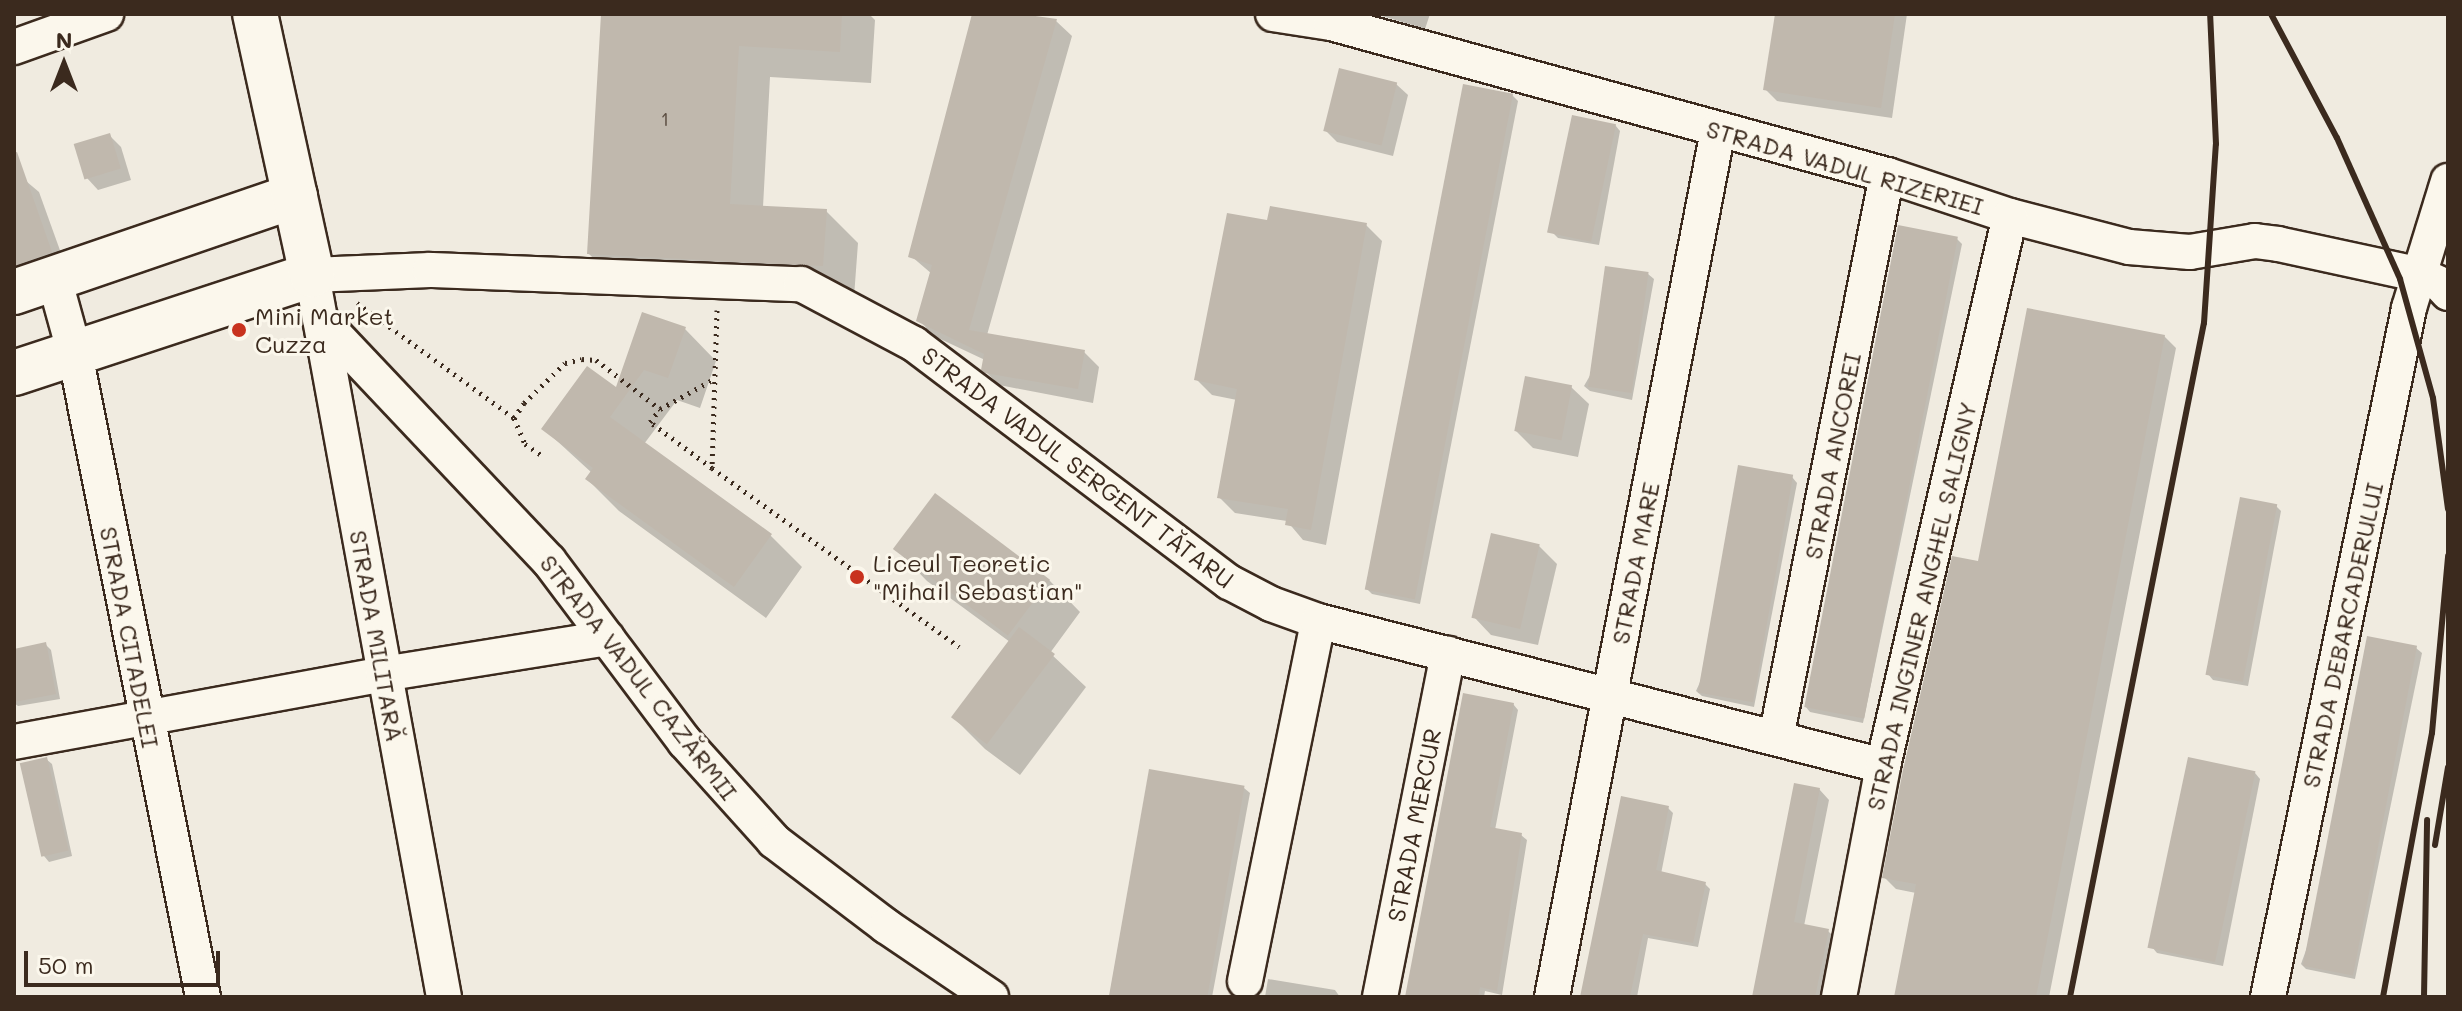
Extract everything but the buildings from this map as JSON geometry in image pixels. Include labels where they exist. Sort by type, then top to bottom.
[{"type":"main road","points":[[14,373],[312,275],[255,14]]},
{"type":"main road","points":[[34,285],[295,196]]},
{"type":"street","points":[[14,47],[106,14]]},
{"type":"street","name":"STRADA VADUL RIZERIEI","points":[[1273,14],[1331,23],[1887,175],[2010,216],[2129,247],[2190,252],[2255,241],[2435,284]]},
{"type":"street","name":"STRADA MARE","points":[[1552,997],[1718,130]]},
{"type":"street","name":"STRADA ANCOREI","points":[[1776,738],[1887,175]]},
{"type":"street","name":"STRADA DEBARCADERULUI","points":[[2268,997],[2409,308],[2435,284],[2448,181]]},
{"type":"street","name":"STRADA INGINER ANGHEL SALIGNY","points":[[1839,997],[1883,766],[2010,216]]},
{"type":"street","name":"STRADA VADUL SERGENT TĂTARU","points":[[312,275],[430,270],[801,284],[914,344],[1229,582],[1271,604],[1318,621],[1883,766]]},
{"type":"street","name":"STRADA MILITARĂ","points":[[312,275],[444,997]]},
{"type":"street","name":"STRADA CITADELEI","points":[[34,285],[75,354],[203,997]]},
{"type":"street","name":"STRADA VADUL CAZĂRMII","points":[[320,319],[549,561],[685,742],[774,841],[886,926],[991,997]]},
{"type":"street","points":[[1245,981],[1318,621]]},
{"type":"street","points":[[14,742],[383,674],[607,638]]},
{"type":"street","name":"STRADA MERCUR","points":[[1380,997],[1448,654]]},
{"type":"path","points":[[312,275],[365,307],[514,418],[525,444],[543,456]]},
{"type":"path","points":[[712,468],[719,281]]},
{"type":"path","points":[[514,418],[524,403],[565,363],[582,359],[596,360],[660,409]]},
{"type":"path","points":[[715,378],[660,409],[650,422],[959,647]]},
{"type":"railway","points":[[2070,997],[2204,323],[2216,144],[2210,14]]},
{"type":"railway","points":[[2271,14],[2337,138],[2400,279],[2433,398],[2448,509]]},
{"type":"railway","points":[[2383,997],[2432,733],[2448,556]]},
{"type":"railway","points":[[2435,845],[2448,767]]},
{"type":"railway","points":[[2424,997],[2427,820]]},
{"type":"place","name":"Mini Market Cuzza","points":[[239,330]]},
{"type":"place","name":"Liceul Teoretic \"Mihail Sebastian\"","points":[[857,577]]}]
